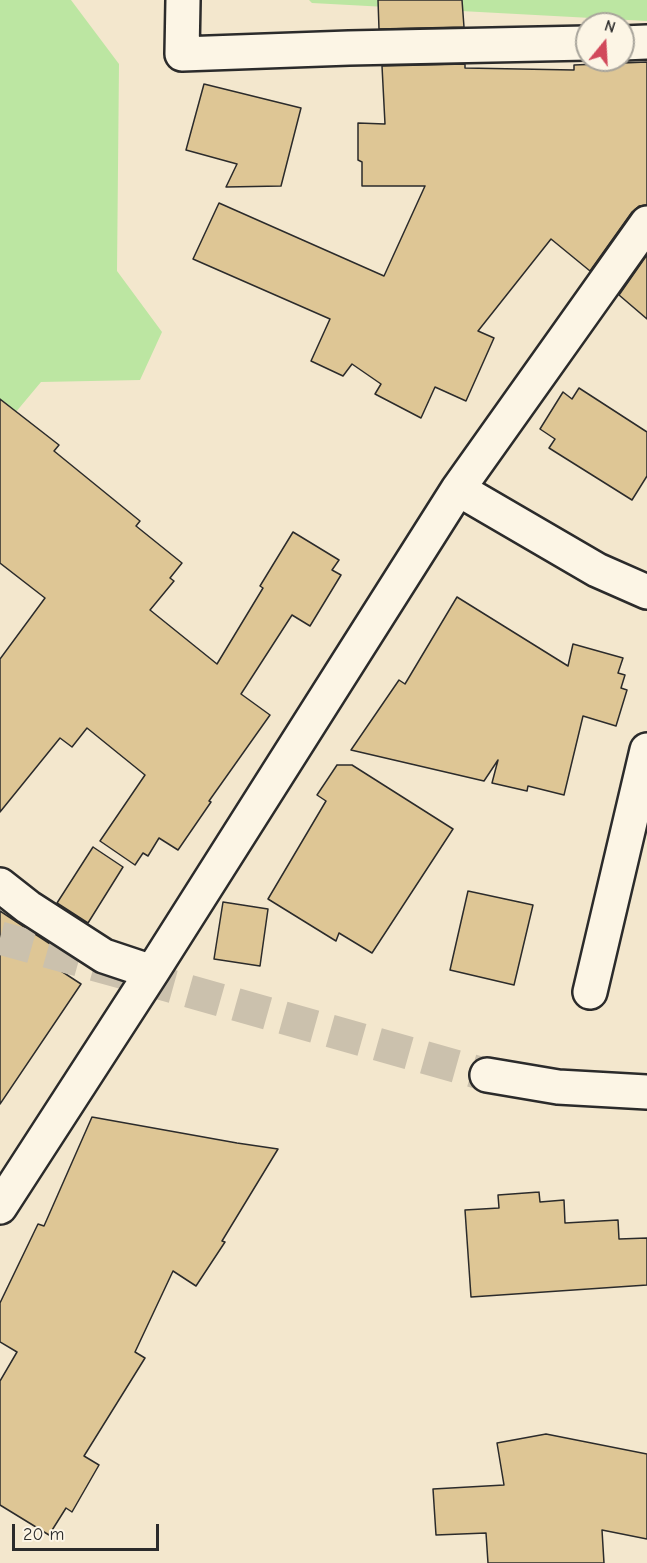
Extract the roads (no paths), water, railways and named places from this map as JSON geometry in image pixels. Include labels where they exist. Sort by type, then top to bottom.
[{"type":"street","points":[[183,0],[183,54],[575,43]]},
{"type":"street","points":[[0,1207],[458,489],[647,223]]},
{"type":"street","points":[[458,489],[597,570],[647,592]]},
{"type":"street","points":[[590,992],[647,750]]},
{"type":"street","points":[[0,885],[28,907],[104,956],[152,972]]},
{"type":"street","points":[[487,1075],[558,1087],[647,1092]]},
{"type":"tunnel","points":[[0,938],[487,1075]]}]
